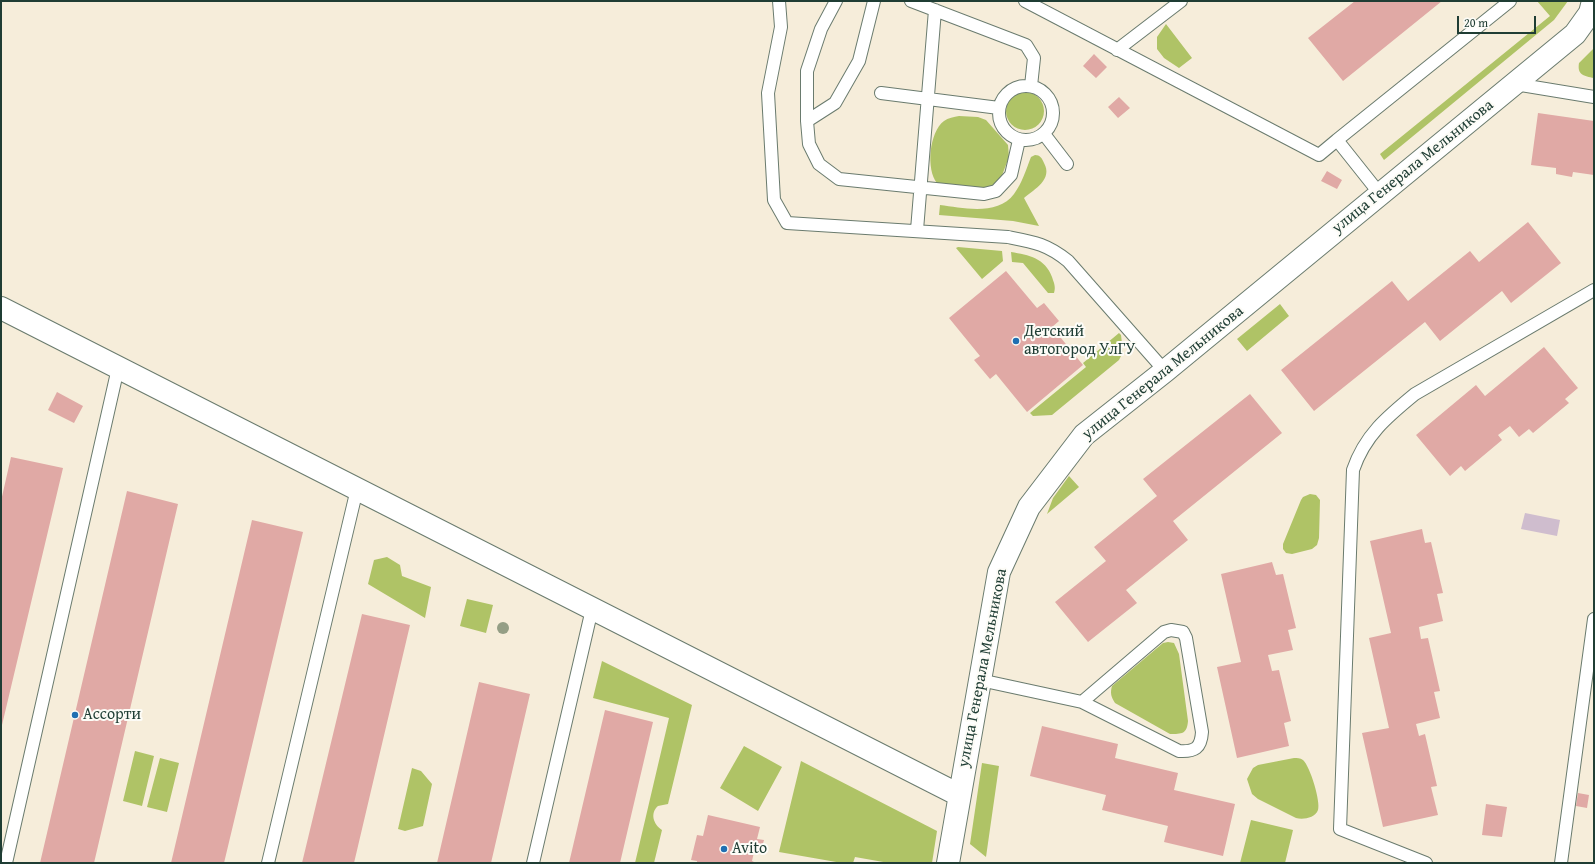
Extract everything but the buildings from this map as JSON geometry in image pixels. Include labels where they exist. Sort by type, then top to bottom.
[{"type":"street","name":"улица Генерала Мельникова","points":[[948,863],[999,572],[1029,507],[1084,434],[1165,371],[1575,34],[1590,13],[1594,1]]},
{"type":"street","points":[[1,308],[959,795]]},
{"type":"lane","points":[[779,1],[781,27],[768,93],[774,200],[787,223],[917,230],[1008,237],[1034,242],[1054,250],[1068,261],[1165,371]]},
{"type":"lane","points":[[836,1],[821,29],[807,71],[807,121],[809,144],[819,164],[839,179],[984,194],[996,191],[1011,175],[1019,140]]},
{"type":"lane","points":[[807,121],[835,103],[859,61],[874,1]]},
{"type":"lane","points":[[911,1],[1026,45],[1034,58],[1031,86]]},
{"type":"lane","points":[[1025,1],[1319,155],[1510,1]]},
{"type":"lane","points":[[1117,50],[1181,1]]},
{"type":"lane","points":[[917,230],[935,10]]},
{"type":"lane","points":[[1515,84],[1594,96]]},
{"type":"lane","points":[[1022,86],[1031,86],[1040,89],[1052,102],[1054,111],[1053,119],[1050,128],[1036,139],[1028,141],[1019,140],[1010,136],[1004,129],[1000,121],[999,108],[1005,94],[1022,86]]},
{"type":"lane","points":[[881,93],[999,108]]},
{"type":"lane","points":[[1044,134],[1068,164]]},
{"type":"lane","points":[[1337,140],[1380,194]]},
{"type":"lane","points":[[1426,863],[1340,829],[1353,470],[1358,454],[1371,435],[1389,415],[1415,394],[1594,290]]},
{"type":"lane","points":[[6,863],[118,368]]},
{"type":"lane","points":[[268,863],[357,489]]},
{"type":"lane","points":[[533,863],[592,609]]},
{"type":"lane","points":[[1561,863],[1594,619]]},
{"type":"lane","points":[[980,680],[1082,702],[1179,751],[1189,751],[1198,748],[1202,741],[1202,732],[1186,638],[1182,632],[1170,630],[1164,632],[1082,702]]},
{"type":"shaded area","points":[[1525,513],[1560,520],[1557,536],[1521,529]]},
{"type":"green space","points":[[1537,1],[1568,1],[1554,20],[1384,160],[1380,154],[1550,16]]},
{"type":"green space","points":[[1166,24],[1192,58],[1179,68],[1164,58],[1157,49],[1157,37]]},
{"type":"green space","points":[[1594,48],[1594,78],[1580,72],[1579,63]]},
{"type":"green space","points":[[1021,92],[1029,92],[1036,95],[1041,100],[1044,111],[1041,122],[1036,127],[1029,130],[1021,130],[1014,127],[1009,122],[1006,115],[1006,107],[1009,100],[1014,95]]},
{"type":"green space","points":[[959,116],[978,117],[986,120],[1008,145],[1009,157],[1001,178],[991,187],[984,189],[937,183],[934,177],[930,161],[932,142],[935,134],[939,126],[944,121],[949,118]]},
{"type":"green space","points":[[1035,155],[1040,156],[1046,169],[1045,179],[1038,187],[1024,198],[1039,226],[1013,221],[939,215],[940,205],[980,209],[990,208],[1007,201],[1017,190],[1031,157]]},
{"type":"green space","points":[[956,248],[1002,251],[1003,261],[982,279]]},
{"type":"green space","points":[[1011,252],[1036,258],[1041,262],[1052,277],[1055,287],[1054,293],[1048,293],[1023,263],[1012,262]]},
{"type":"green space","points":[[1280,304],[1289,316],[1247,351],[1237,339]]},
{"type":"green space","points":[[1119,333],[1121,335],[1123,352],[1119,360],[1052,415],[1033,416],[1030,413],[1086,367],[1083,363]]},
{"type":"green space","points":[[1069,476],[1079,487],[1047,514],[1053,498]]},
{"type":"green space","points":[[1310,494],[1316,495],[1320,500],[1319,538],[1317,545],[1312,549],[1292,554],[1286,553],[1283,549],[1283,544],[1301,500],[1303,497]]},
{"type":"green space","points":[[387,557],[400,565],[402,576],[431,587],[425,618],[368,584],[374,560]]},
{"type":"green space","points":[[467,599],[493,605],[486,633],[460,626]]},
{"type":"green space","points":[[1163,643],[1174,643],[1179,654],[1188,721],[1185,731],[1178,734],[1170,734],[1115,703],[1111,693],[1112,686]]},
{"type":"green space","points":[[602,661],[692,705],[668,804],[658,806],[653,815],[656,825],[662,830],[654,863],[635,863],[669,718],[593,698]]},
{"type":"green space","points":[[744,746],[782,767],[758,811],[720,788]]},
{"type":"green space","points":[[135,751],[154,756],[142,806],[123,801]]},
{"type":"green space","points":[[160,758],[179,763],[167,812],[147,807]]},
{"type":"green space","points":[[1294,758],[1303,760],[1312,776],[1319,806],[1318,810],[1312,817],[1302,819],[1296,818],[1258,799],[1252,794],[1247,779],[1253,768],[1258,765]]},
{"type":"green space","points":[[801,761],[937,831],[932,863],[889,863],[855,857],[853,863],[842,863],[779,852]]},
{"type":"green space","points":[[982,763],[999,766],[986,857],[970,844]]},
{"type":"green space","points":[[412,768],[421,771],[432,784],[423,826],[405,831],[398,829]]},
{"type":"green space","points":[[1251,820],[1293,830],[1285,863],[1240,863]]},
{"type":"place","name":"Детский автогород УлГУ","points":[[1016,341]]},
{"type":"place","name":"Ассорти","points":[[75,715]]},
{"type":"place","name":"Avito","points":[[724,849]]}]
